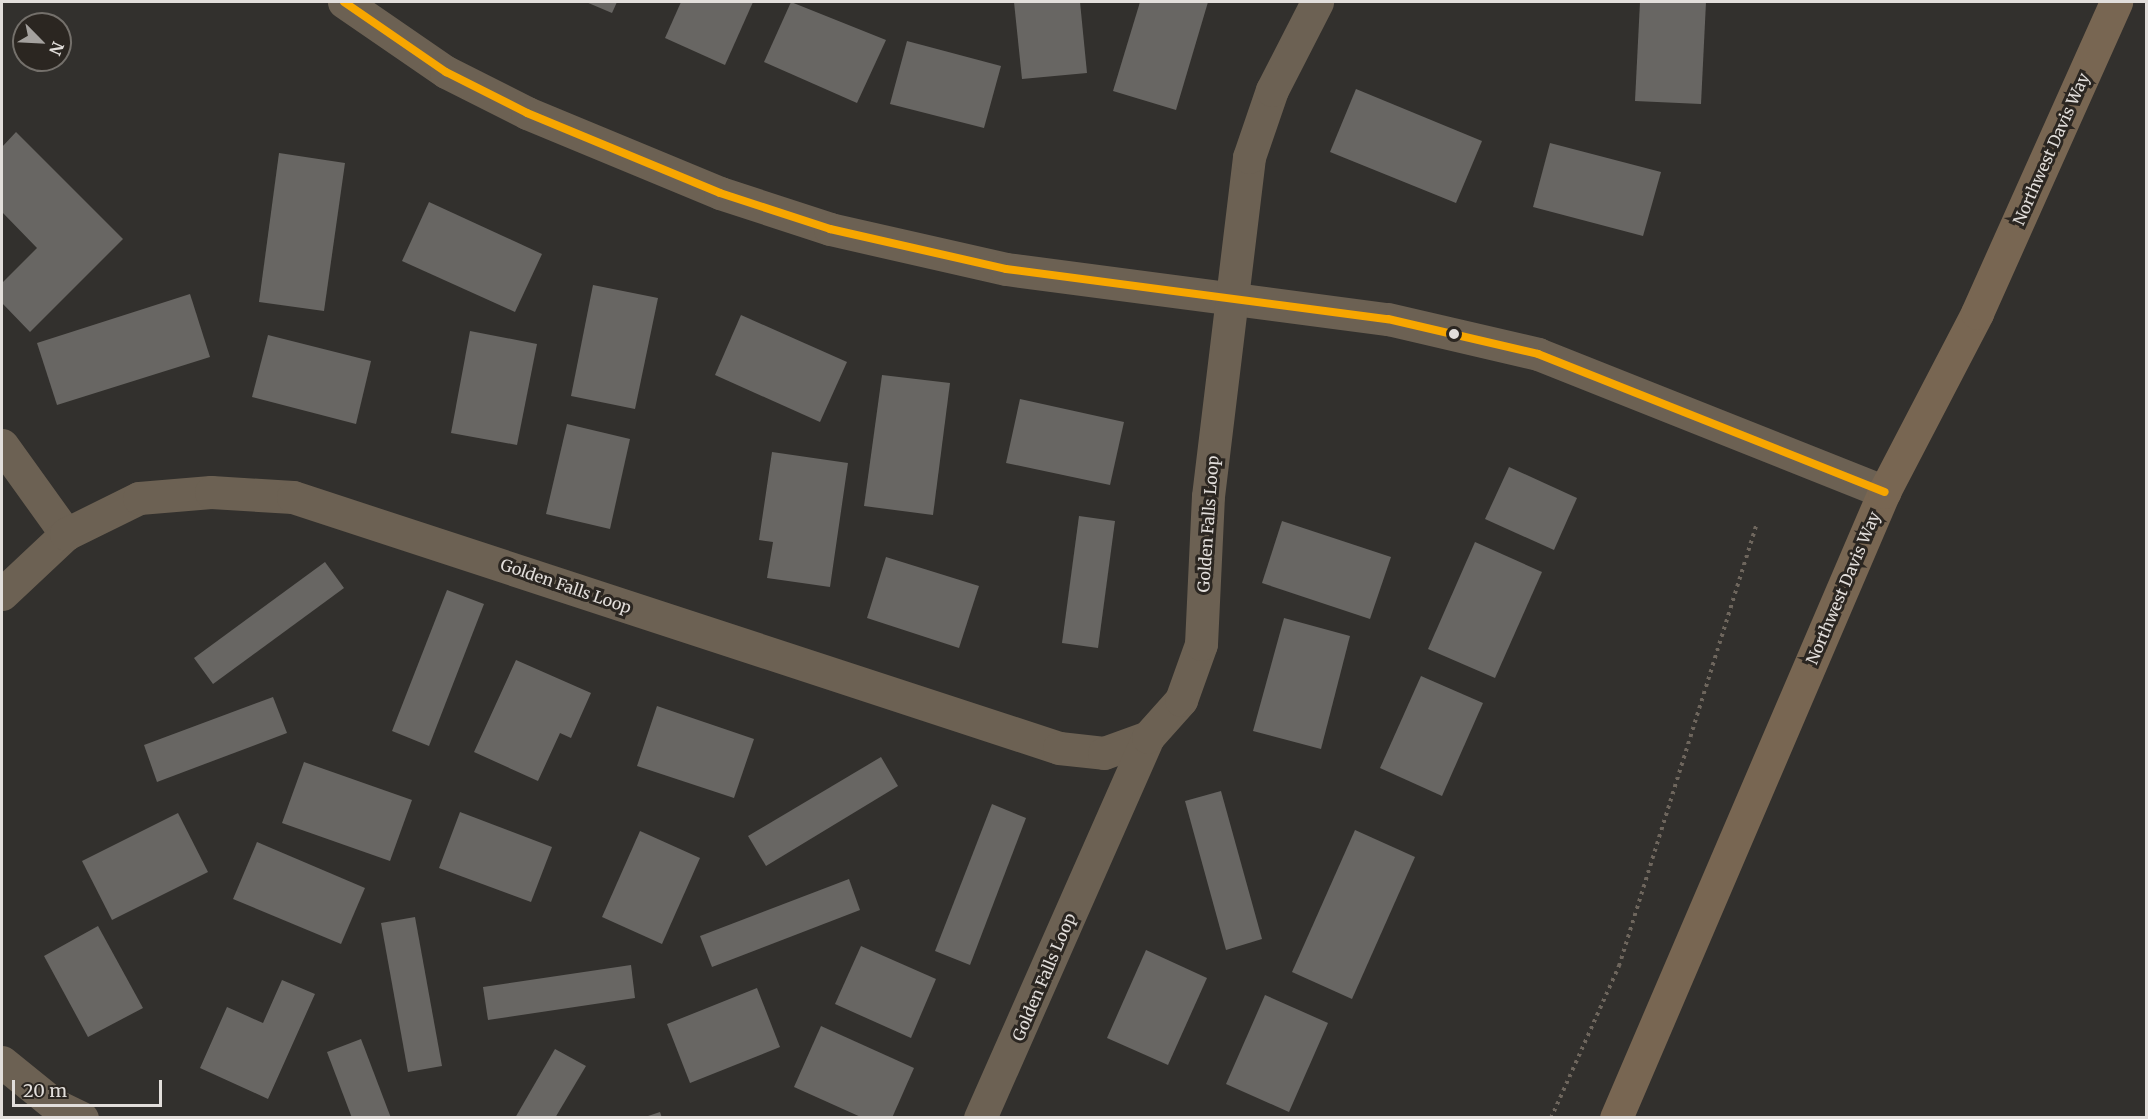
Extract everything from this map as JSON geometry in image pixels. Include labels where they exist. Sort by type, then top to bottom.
[{"type":"main road","name":"Northwest Davis Way","points":[[1616,1118],[1884,492],[1977,313],[2116,2]]},
{"type":"street","points":[[344,2],[446,72],[612,150],[720,193],[830,229],[1006,269],[1229,296],[1388,319],[1538,354],[1884,492]]},
{"type":"street","name":"Golden Falls Loop","points":[[980,1118],[1148,736],[1180,700],[1201,644],[1208,496],[1229,296],[1249,157],[1272,90],[1317,2]]},
{"type":"street","points":[[2,445],[66,534]]},
{"type":"street","name":"Golden Falls Loop","points":[[2,594],[66,534],[139,498],[210,492],[294,497],[1059,748],[1104,753],[1148,736]]},
{"type":"street","points":[[2,1062],[55,1105],[82,1118]]},
{"type":"path","points":[[1551,1118],[1619,966],[1756,526]]},
{"type":"building","points":[[586,2],[617,2],[612,13]]},
{"type":"building","points":[[681,2],[753,2],[725,65],[665,38]]},
{"type":"building","points":[[791,2],[886,40],[857,103],[764,62]]},
{"type":"building","points":[[1014,2],[1080,2],[1087,73],[1022,79]]},
{"type":"building","points":[[1140,2],[1208,2],[1176,110],[1113,91]]},
{"type":"building","points":[[1640,2],[1706,2],[1701,104],[1635,101]]},
{"type":"building","points":[[907,41],[1001,66],[984,128],[890,104]]},
{"type":"building","points":[[1356,89],[1482,141],[1456,203],[1330,152]]},
{"type":"building","points":[[16,132],[123,239],[30,332],[2,303],[2,283],[37,248],[2,212],[2,147]]},
{"type":"building","points":[[1550,143],[1661,172],[1643,236],[1533,207]]},
{"type":"building","points":[[279,153],[345,163],[324,311],[259,302]]},
{"type":"building","points":[[429,202],[542,254],[515,312],[402,261]]},
{"type":"building","points":[[593,285],[658,298],[635,409],[571,396]]},
{"type":"building","points":[[190,294],[210,357],[57,405],[37,343]]},
{"type":"building","points":[[741,315],[847,362],[820,422],[715,375]]},
{"type":"building","points":[[470,331],[537,344],[517,445],[451,433]]},
{"type":"building","points":[[268,335],[371,361],[356,424],[252,397]]},
{"type":"building","points":[[882,375],[950,383],[933,515],[864,506]]},
{"type":"building","points":[[1020,399],[1124,422],[1110,485],[1006,463]]},
{"type":"building","points":[[567,424],[630,439],[610,529],[546,514]]},
{"type":"building","points":[[772,452],[848,463],[830,587],[767,578],[773,542],[759,540]]},
{"type":"building","points":[[1509,467],[1577,498],[1554,550],[1485,519]]},
{"type":"building","points":[[1079,516],[1115,521],[1098,648],[1062,643]]},
{"type":"building","points":[[1282,521],[1391,557],[1370,619],[1262,583]]},
{"type":"building","points":[[1475,542],[1542,572],[1495,678],[1428,649]]},
{"type":"building","points":[[886,557],[979,586],[959,648],[867,618]]},
{"type":"building","points":[[325,562],[344,588],[213,684],[194,658]]},
{"type":"building","points":[[447,590],[484,604],[429,746],[392,731]]},
{"type":"building","points":[[1284,618],[1350,636],[1321,749],[1253,731]]},
{"type":"building","points":[[516,660],[591,693],[571,738],[560,733],[538,781],[474,752]]},
{"type":"building","points":[[1421,676],[1483,703],[1442,796],[1380,768]]},
{"type":"building","points":[[273,697],[287,733],[157,782],[144,745]]},
{"type":"building","points":[[657,706],[754,739],[734,798],[637,766]]},
{"type":"building","points":[[881,757],[898,786],[766,866],[748,836]]},
{"type":"building","points":[[304,762],[412,800],[390,861],[282,823]]},
{"type":"building","points":[[1221,791],[1262,939],[1226,950],[1185,801]]},
{"type":"building","points":[[992,804],[1026,818],[970,965],[935,951]]},
{"type":"building","points":[[460,812],[552,847],[531,902],[439,868]]},
{"type":"building","points":[[178,813],[208,872],[112,920],[82,861]]},
{"type":"building","points":[[1355,830],[1415,857],[1352,999],[1292,972]]},
{"type":"building","points":[[640,831],[700,858],[662,944],[602,917]]},
{"type":"building","points":[[257,842],[365,888],[341,944],[233,899]]},
{"type":"building","points":[[849,879],[860,910],[712,967],[700,936]]},
{"type":"building","points":[[415,917],[442,1066],[408,1072],[381,923]]},
{"type":"building","points":[[98,926],[143,1008],[88,1037],[44,956]]},
{"type":"building","points":[[861,946],[936,979],[911,1038],[835,1004]]},
{"type":"building","points":[[1146,950],[1207,978],[1168,1065],[1107,1038]]},
{"type":"building","points":[[631,965],[635,998],[488,1020],[483,987]]},
{"type":"building","points":[[282,980],[315,994],[268,1099],[200,1068],[227,1007],[263,1023]]},
{"type":"building","points":[[757,988],[780,1047],[690,1083],[667,1024]]},
{"type":"building","points":[[1265,995],[1328,1023],[1289,1112],[1226,1084]]},
{"type":"building","points":[[821,1026],[914,1068],[892,1118],[863,1118],[794,1087]]},
{"type":"building","points":[[361,1039],[391,1118],[352,1118],[327,1052]]},
{"type":"building","points":[[555,1049],[586,1066],[555,1118],[515,1118]]},
{"type":"building","points":[[660,1112],[662,1118],[645,1118],[645,1117]]},
{"type":"transit line","points":[[344,2],[446,72],[527,113],[720,193],[830,229],[1006,269],[1388,319],[1538,354],[1884,492]]}]
